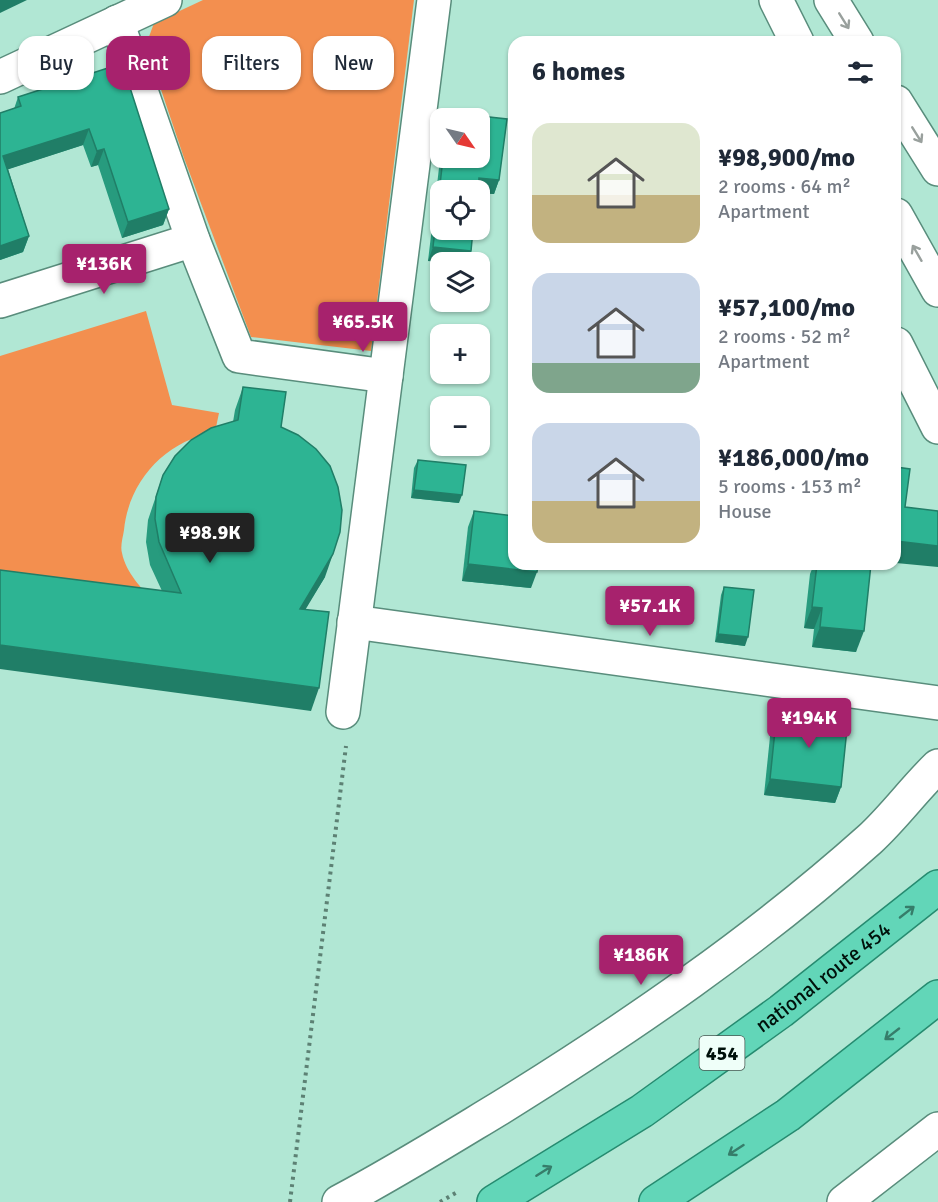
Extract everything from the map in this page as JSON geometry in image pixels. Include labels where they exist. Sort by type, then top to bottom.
[{"type":"highway","name":"national route 454","points":[[494,1202],[642,1111],[781,1011],[938,887]]},
{"type":"highway","points":[[656,1202],[788,1116],[938,997]]},
{"type":"street","points":[[0,76],[165,0]]},
{"type":"street","points":[[343,712],[434,0]]},
{"type":"street","points":[[776,0],[794,36]]},
{"type":"street","points":[[831,0],[854,36]]},
{"type":"street","points":[[117,22],[193,240],[238,356],[386,375]]},
{"type":"street","points":[[901,110],[938,169]]},
{"type":"street","points":[[901,224],[938,290]]},
{"type":"street","points":[[0,301],[193,240]]},
{"type":"street","points":[[901,354],[938,427]]},
{"type":"street","points":[[354,622],[938,703]]},
{"type":"street","points":[[339,1202],[385,1178],[565,1068],[681,989],[776,916],[871,837],[938,766]]},
{"type":"street","points":[[844,1202],[938,1128]]},
{"type":"path","points":[[290,1202],[346,744],[343,712]]},
{"type":"shaded area","points":[[203,0],[414,0],[371,351],[251,337],[161,90],[190,90],[190,36],[149,36],[154,23]]},
{"type":"shaded area","points":[[146,311],[172,405],[219,413],[215,432],[181,444],[153,466],[142,479],[127,512],[121,550],[135,580],[154,603],[0,583],[0,356]]},
{"type":"building","points":[[106,69],[106,90],[131,90],[169,209],[128,222],[104,149],[97,151],[89,129],[3,156],[29,236],[0,246],[0,113],[21,106],[18,97],[40,90],[94,90],[94,72]]},
{"type":"building","points":[[490,117],[507,119],[499,180],[479,178],[479,180],[441,180],[442,168],[490,168]]},
{"type":"building","points":[[434,240],[472,240],[471,251],[433,247]]},
{"type":"building","points":[[243,387],[286,392],[281,427],[298,435],[316,449],[330,466],[338,487],[342,510],[340,532],[333,554],[300,609],[329,612],[319,688],[0,645],[0,570],[181,593],[159,542],[155,519],[156,497],[163,475],[175,456],[191,440],[211,428],[238,420]]},
{"type":"building","points":[[418,460],[466,465],[462,495],[414,490]]},
{"type":"building","points":[[901,468],[910,469],[905,507],[938,511],[938,546],[901,542]]},
{"type":"building","points":[[474,511],[508,515],[508,569],[468,564]]},
{"type":"building","points":[[816,570],[870,570],[864,631],[820,627],[822,608],[812,607]]},
{"type":"building","points":[[724,587],[754,590],[748,637],[718,634]]},
{"type":"building","points":[[777,711],[848,719],[841,787],[770,779]]}]
